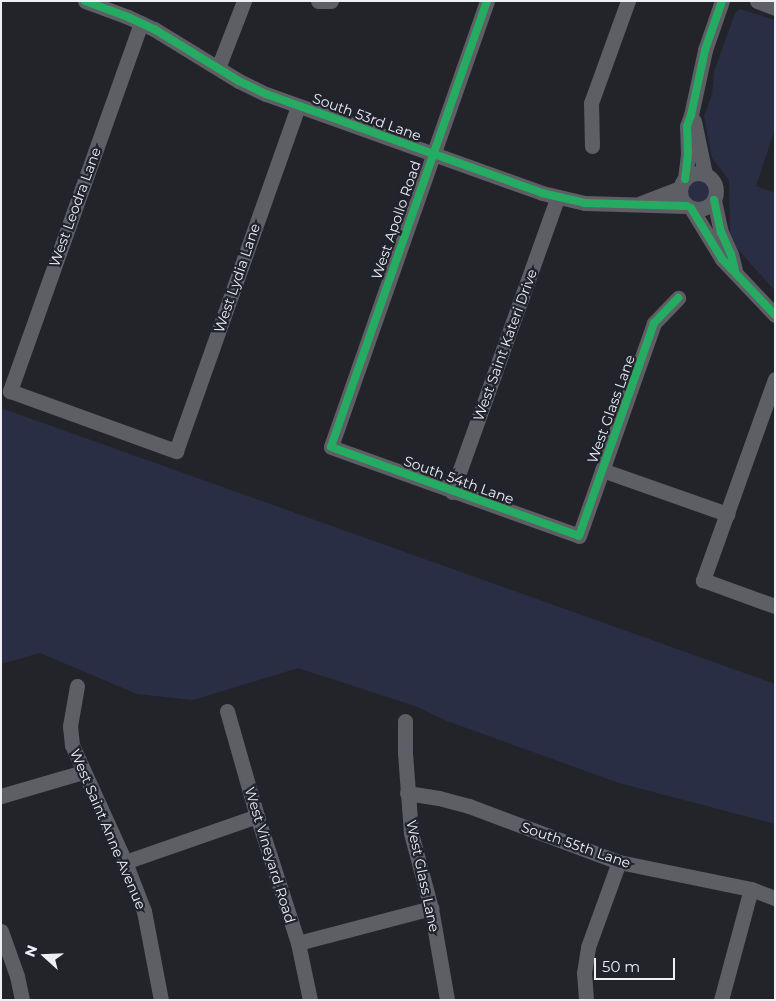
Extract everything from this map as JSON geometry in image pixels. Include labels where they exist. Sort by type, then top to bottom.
[{"type":"street","name":"South 53rd Lane","points":[[85,1],[141,23],[251,87],[298,106],[557,198],[597,204],[640,204],[702,209],[714,200]]},
{"type":"street","points":[[218,68],[244,1]]},
{"type":"street","points":[[318,1],[330,2]]},
{"type":"street","name":"West Apollo Road","points":[[331,447],[487,1]]},
{"type":"street","points":[[592,146],[591,103],[628,1]]},
{"type":"street","points":[[722,1],[701,63],[692,115],[686,126],[688,153],[681,198],[689,207],[722,259],[735,270],[775,315]]},
{"type":"street","points":[[757,1],[775,8]]},
{"type":"street","name":"West Leodra Lane","points":[[141,23],[10,391],[176,451]]},
{"type":"street","name":"West Lydia Lane","points":[[176,451],[298,106]]},
{"type":"street","points":[[692,115],[697,125],[699,151],[705,174],[716,185],[714,200],[720,226],[735,270]]},
{"type":"street","name":"South 53rd Lane","points":[[640,204],[682,183],[694,173],[705,174]]},
{"type":"street","name":"West Saint Kateri Drive","points":[[452,492],[557,198]]},
{"type":"street","name":"West Glass Lane","points":[[579,536],[654,323],[678,298]]},
{"type":"street","points":[[775,379],[703,580],[775,606]]},
{"type":"street","name":"South 54th Lane","points":[[331,447],[579,536]]},
{"type":"street","points":[[602,470],[727,514]]},
{"type":"street","name":"West Saint Anne Avenue","points":[[77,686],[70,726],[72,744],[125,862],[144,911],[161,1000]]},
{"type":"street","name":"West Vineyard Road","points":[[227,711],[257,816],[298,943],[310,1000]]},
{"type":"street","name":"West Glass Lane","points":[[405,721],[407,794],[412,833],[431,908],[447,1000]]},
{"type":"street","points":[[1,796],[83,772]]},
{"type":"street","name":"South 55th Lane","points":[[407,794],[438,798],[469,806],[619,862],[751,889],[775,898]]},
{"type":"street","points":[[125,862],[257,816]]},
{"type":"street","points":[[586,1000],[584,973],[588,947],[619,862]]},
{"type":"street","points":[[721,1000],[751,889]]},
{"type":"street","points":[[298,943],[431,908]]},
{"type":"street","points":[[1,931],[17,976],[22,1000]]},
{"type":"shaded area","points":[[740,9],[775,20],[775,129],[756,186],[775,193],[775,291],[736,247],[730,232],[729,180],[712,158],[704,116],[712,95],[714,72],[735,13]]},
{"type":"shaded area","points":[[699,180],[704,181],[710,187],[710,197],[704,203],[699,204],[694,203],[688,197],[687,192],[688,187],[694,181]]},
{"type":"shaded area","points":[[1,408],[775,684],[775,824],[619,783],[447,721],[415,706],[298,668],[193,700],[137,694],[40,653],[1,664]]},
{"type":"cycle path","points":[[85,1],[154,29],[239,81],[266,94],[542,193],[585,203],[687,206]]},
{"type":"cycle path","points":[[487,1],[331,447],[579,536],[654,323],[678,298]]},
{"type":"cycle path","points":[[685,179],[688,153],[687,126],[705,50],[722,1]]},
{"type":"cycle path","points":[[714,200],[721,232],[731,254],[735,270]]},
{"type":"cycle path","points":[[691,208],[722,259],[775,315]]}]
